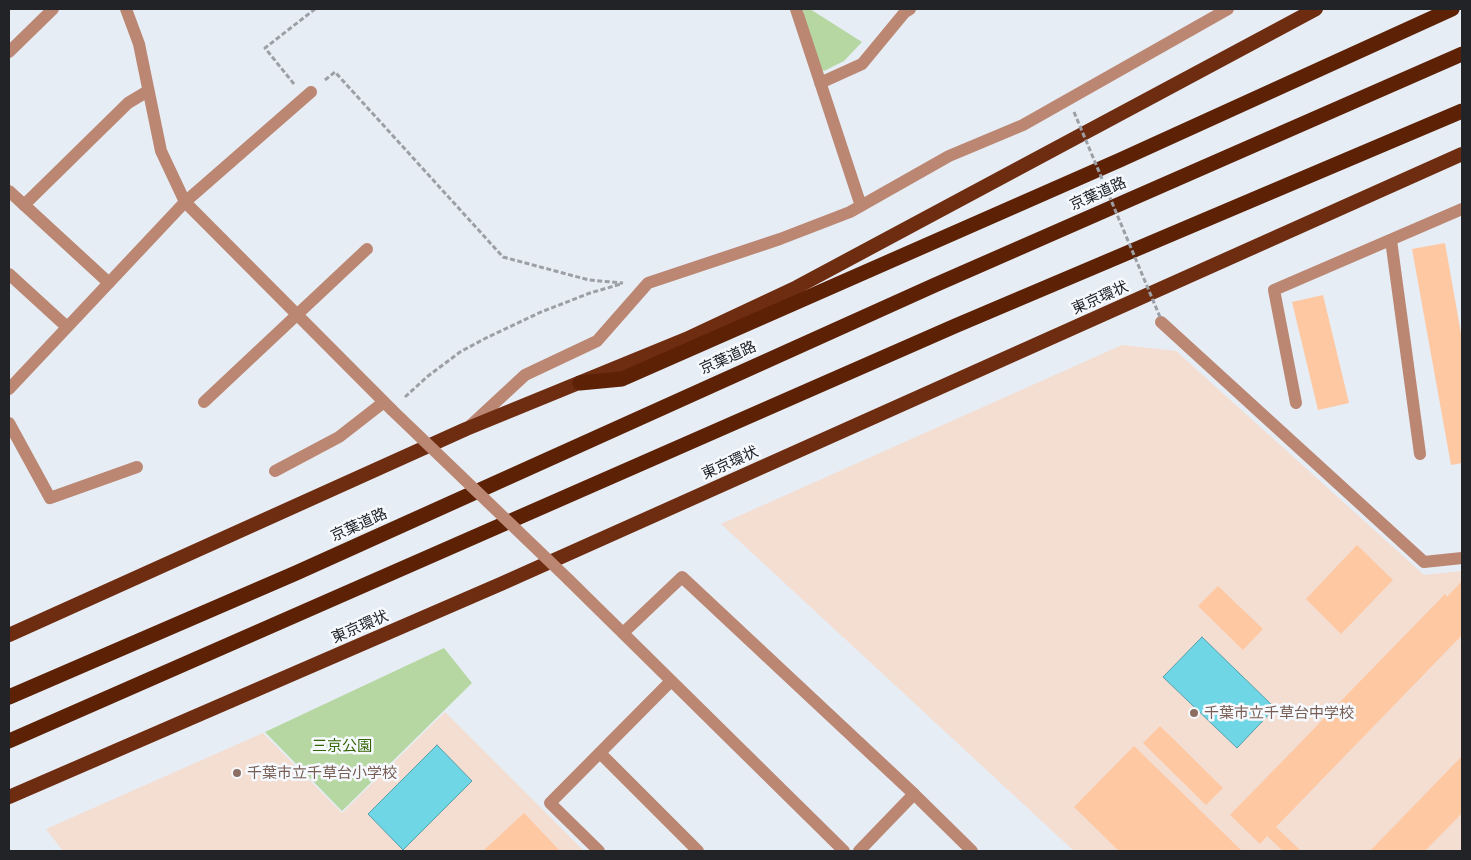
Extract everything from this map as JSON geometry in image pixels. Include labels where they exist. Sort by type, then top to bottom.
[{"type":"highway","points":[[9,635],[466,429],[686,339],[797,287],[1316,9]]},
{"type":"highway","points":[[580,383],[622,379],[1120,160],[1452,9]]},
{"type":"highway","name":"京葉道路","points":[[9,697],[296,573],[935,284],[1462,54]]},
{"type":"highway","points":[[9,741],[956,326],[1462,111]]},
{"type":"highway","name":"東京環状","points":[[9,797],[503,583],[1462,154]]},
{"type":"street","points":[[9,52],[53,9]]},
{"type":"street","points":[[126,9],[139,44],[161,151],[186,202],[388,406],[569,580],[844,851]]},
{"type":"street","points":[[796,9],[861,206]]},
{"type":"street","points":[[820,82],[862,64],[905,12],[910,9]]},
{"type":"street","points":[[466,429],[525,375],[597,341],[648,283],[780,239],[861,206],[949,156],[1023,125],[1228,9]]},
{"type":"street","points":[[24,205],[128,103],[148,91]]},
{"type":"street","points":[[9,389],[186,202],[308,94]]},
{"type":"street","points":[[9,191],[109,283]]},
{"type":"street","points":[[1296,403],[1274,290],[1462,209]]},
{"type":"street","points":[[1391,240],[1420,454]]},
{"type":"street","points":[[204,402],[367,249]]},
{"type":"street","points":[[9,274],[67,327]]},
{"type":"street","points":[[1160,319],[1424,562],[1462,558]]},
{"type":"street","points":[[275,471],[339,437],[388,406]]},
{"type":"street","points":[[9,423],[50,498],[137,467]]},
{"type":"street","points":[[623,633],[682,577],[914,794],[972,851]]},
{"type":"street","points":[[599,851],[550,803],[671,681]]},
{"type":"street","points":[[600,753],[698,851]]},
{"type":"street","points":[[859,851],[914,794]]},
{"type":"path","points":[[315,9],[265,48],[308,94],[334,72],[503,257],[588,280],[624,283],[590,293],[540,312],[460,352],[388,406]]},
{"type":"path","points":[[1074,112],[1160,319]]},
{"type":"shaded area","name":"千葉市立千草台中学校","points":[[1122,345],[1176,351],[1424,575],[1462,571],[1462,851],[1074,851],[721,524]]},
{"type":"shaded area","name":"千葉市立千草台小学校","points":[[445,712],[584,851],[63,851],[46,829],[263,733],[342,813]]},
{"type":"green space","points":[[803,9],[810,9],[862,42],[844,61],[824,71],[818,67],[806,27]]},
{"type":"green space","name":"三京公園","points":[[444,648],[472,683],[342,811],[265,732]]},
{"type":"water","points":[[1202,637],[1275,708],[1237,748],[1163,677]]},
{"type":"water","points":[[437,745],[472,781],[403,850],[368,814]]},
{"type":"building","points":[[1445,243],[1462,339],[1462,463],[1451,465],[1412,249]]},
{"type":"building","points":[[1323,295],[1349,403],[1318,410],[1292,302]]},
{"type":"building","points":[[1357,545],[1393,580],[1341,634],[1306,599]]},
{"type":"building","points":[[1462,581],[1462,635],[1276,827],[1301,851],[1283,851],[1267,836],[1260,844],[1230,815],[1445,594],[1447,597]]},
{"type":"building","points":[[1218,586],[1263,629],[1243,650],[1198,606]]},
{"type":"building","points":[[1160,726],[1223,788],[1206,805],[1143,743]]},
{"type":"building","points":[[1134,746],[1242,851],[1119,851],[1074,807]]},
{"type":"building","points":[[1462,756],[1462,813],[1425,851],[1370,851]]},
{"type":"building","points":[[524,813],[560,851],[483,851]]},
{"type":"place","name":"千葉市立千草台中学校","points":[[1194,713]]},
{"type":"place","name":"千葉市立千草台小学校","points":[[237,773]]}]
